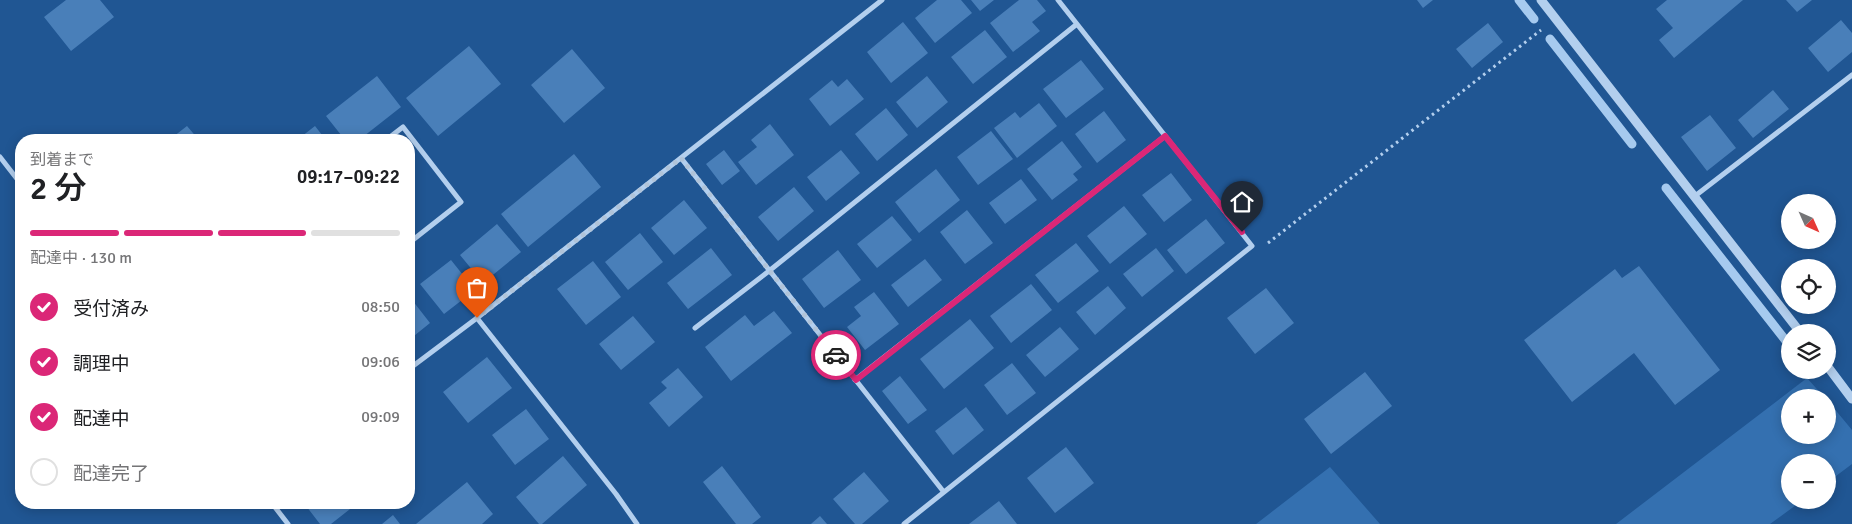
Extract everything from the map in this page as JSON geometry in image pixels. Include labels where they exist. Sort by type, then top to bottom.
[{"type":"street","points":[[415,364],[882,0]]},
{"type":"street","points":[[904,524],[1252,246],[1058,0]]},
{"type":"street","points":[[1541,0],[1794,324]]},
{"type":"street","points":[[695,328],[1077,24]]},
{"type":"street","points":[[1694,196],[1852,74]]},
{"type":"street","points":[[394,134],[403,127],[408,134]]},
{"type":"street","points":[[856,380],[1165,136]]},
{"type":"street","points":[[415,143],[461,202],[415,238]]},
{"type":"street","points":[[0,157],[15,176]]},
{"type":"street","points":[[681,158],[943,491]]},
{"type":"street","points":[[477,318],[616,494],[637,524]]},
{"type":"street","points":[[1836,378],[1852,399]]},
{"type":"street","points":[[276,509],[288,524]]},
{"type":"path","points":[[1252,246],[1271,242],[1555,18]]},
{"type":"shaded area","points":[[1808,379],[1817,389],[1793,389]]},
{"type":"shaded area","points":[[1781,398],[1781,444],[1836,444],[1836,411],[1852,430],[1852,464],[1836,476],[1836,454],[1781,454],[1781,509],[1791,509],[1770,524],[1616,524]]},
{"type":"shaded area","points":[[1330,467],[1380,524],[1256,524]]},
{"type":"building","points":[[66,0],[100,0],[114,17],[71,51],[44,17]]},
{"type":"building","points":[[937,0],[961,0],[972,13],[935,43],[915,18]]},
{"type":"building","points":[[971,0],[994,0],[980,11]]},
{"type":"building","points":[[1019,0],[1037,0],[1046,11],[1032,22],[1040,31],[1013,52],[990,23]]},
{"type":"building","points":[[1417,0],[1433,0],[1423,8]]},
{"type":"building","points":[[1667,0],[1743,0],[1674,58],[1659,40],[1673,28],[1656,9]]},
{"type":"building","points":[[1786,0],[1812,0],[1797,12]]},
{"type":"building","points":[[1841,20],[1852,33],[1852,52],[1828,72],[1808,48]]},
{"type":"building","points":[[903,22],[928,53],[891,83],[867,52]]},
{"type":"building","points":[[1488,23],[1503,42],[1472,68],[1456,49]]},
{"type":"building","points":[[985,30],[1007,57],[973,84],[951,57]]},
{"type":"building","points":[[469,46],[501,84],[438,136],[406,98]]},
{"type":"building","points":[[572,49],[605,88],[564,123],[531,85]]},
{"type":"building","points":[[1081,60],[1104,89],[1066,118],[1043,89]]},
{"type":"building","points":[[377,76],[401,107],[367,134],[340,134],[326,116]]},
{"type":"building","points":[[927,76],[948,102],[917,128],[896,102]]},
{"type":"building","points":[[847,79],[864,99],[830,126],[809,99],[832,80],[838,87]]},
{"type":"building","points":[[1773,90],[1789,109],[1753,138],[1738,120]]},
{"type":"building","points":[[1039,103],[1057,126],[1017,158],[994,128],[1015,112],[1020,118]]},
{"type":"building","points":[[886,108],[908,135],[877,161],[855,134]]},
{"type":"building","points":[[1104,111],[1126,140],[1097,163],[1075,134]]},
{"type":"building","points":[[1710,115],[1736,148],[1707,171],[1681,137]]},
{"type":"building","points":[[770,124],[794,155],[756,185],[738,162],[757,147],[751,140]]},
{"type":"building","points":[[187,126],[194,134],[177,134]]},
{"type":"building","points":[[315,126],[321,134],[305,134]]},
{"type":"building","points":[[991,131],[1013,159],[978,185],[957,157]]},
{"type":"building","points":[[1062,141],[1082,167],[1073,174],[1078,180],[1052,200],[1027,169]]},
{"type":"building","points":[[724,150],[740,171],[722,185],[706,164]]},
{"type":"building","points":[[841,150],[860,173],[826,201],[807,177]]},
{"type":"building","points":[[574,154],[601,187],[528,247],[501,214]]},
{"type":"building","points":[[936,169],[960,200],[919,233],[895,202]]},
{"type":"building","points":[[1171,173],[1192,200],[1164,222],[1142,195]]},
{"type":"building","points":[[1021,179],[1037,200],[1005,224],[989,203]]},
{"type":"building","points":[[794,187],[814,211],[778,241],[758,217]]},
{"type":"building","points":[[684,200],[707,228],[674,255],[651,228]]},
{"type":"building","points":[[1124,206],[1147,234],[1110,264],[1087,236]]},
{"type":"building","points":[[967,210],[993,243],[965,264],[940,232]]},
{"type":"building","points":[[892,216],[912,240],[877,268],[857,244]]},
{"type":"building","points":[[1206,219],[1225,243],[1186,274],[1167,250]]},
{"type":"building","points":[[497,224],[521,252],[483,283],[460,255]]},
{"type":"building","points":[[640,233],[663,262],[628,290],[605,262]]},
{"type":"building","points":[[1076,243],[1099,271],[1058,303],[1035,275]]},
{"type":"building","points":[[711,248],[732,275],[688,309],[667,283]]},
{"type":"building","points":[[1156,248],[1174,271],[1142,297],[1123,274]]},
{"type":"building","points":[[838,250],[861,280],[824,308],[802,279]]},
{"type":"building","points":[[925,259],[942,280],[908,307],[891,285]]},
{"type":"building","points":[[451,260],[475,290],[444,314],[420,284]]},
{"type":"building","points":[[593,261],[621,297],[586,325],[557,289]]},
{"type":"building","points":[[1639,266],[1720,370],[1675,405],[1634,353],[1572,402],[1524,340],[1615,269],[1622,278]]},
{"type":"building","points":[[1031,284],[1052,310],[1011,343],[990,316]]},
{"type":"building","points":[[1108,286],[1126,308],[1095,335],[1076,312]]},
{"type":"building","points":[[1266,288],[1294,323],[1255,354],[1227,318]]},
{"type":"building","points":[[874,292],[899,324],[865,350],[847,327],[861,316],[854,307]]},
{"type":"building","points":[[415,304],[430,323],[415,335]]},
{"type":"building","points":[[774,311],[792,333],[731,381],[705,347],[745,315],[754,326]]},
{"type":"building","points":[[633,316],[655,342],[621,370],[599,344]]},
{"type":"building","points":[[970,319],[994,348],[944,389],[920,359]]},
{"type":"building","points":[[1060,327],[1079,349],[1045,377],[1026,355]]},
{"type":"building","points":[[487,357],[512,388],[468,423],[443,392]]},
{"type":"building","points":[[1012,363],[1036,393],[1007,415],[984,385]]},
{"type":"building","points":[[678,368],[703,397],[669,427],[649,403],[667,388],[661,382]]},
{"type":"building","points":[[1365,372],[1392,406],[1331,454],[1304,419]]},
{"type":"building","points":[[900,376],[927,410],[908,424],[882,391]]},
{"type":"building","points":[[966,407],[984,430],[953,455],[935,431]]},
{"type":"building","points":[[526,409],[549,439],[515,465],[492,435]]},
{"type":"building","points":[[1066,447],[1094,483],[1055,513],[1027,478]]},
{"type":"building","points":[[563,456],[587,485],[542,524],[539,524],[516,497]]},
{"type":"building","points":[[722,466],[761,517],[752,524],[736,524],[703,482]]},
{"type":"building","points":[[864,472],[889,501],[862,524],[855,524],[833,499]]},
{"type":"building","points":[[467,482],[493,514],[482,524],[416,524]]},
{"type":"building","points":[[999,501],[1017,524],[969,524]]},
{"type":"building","points":[[308,509],[350,509],[331,524],[320,524]]},
{"type":"building","points":[[393,515],[400,524],[382,524]]},
{"type":"building","points":[[820,516],[827,524],[811,524]]},
{"type":"waterway","points":[[1519,0],[1534,19]]},
{"type":"waterway","points":[[1550,39],[1632,144]]},
{"type":"waterway","points":[[1666,188],[1781,335]]},
{"type":"way so far","points":[[477,318],[681,158],[836,355]]},
{"type":"route","points":[[836,355],[856,380],[1165,136],[1242,232]]}]
